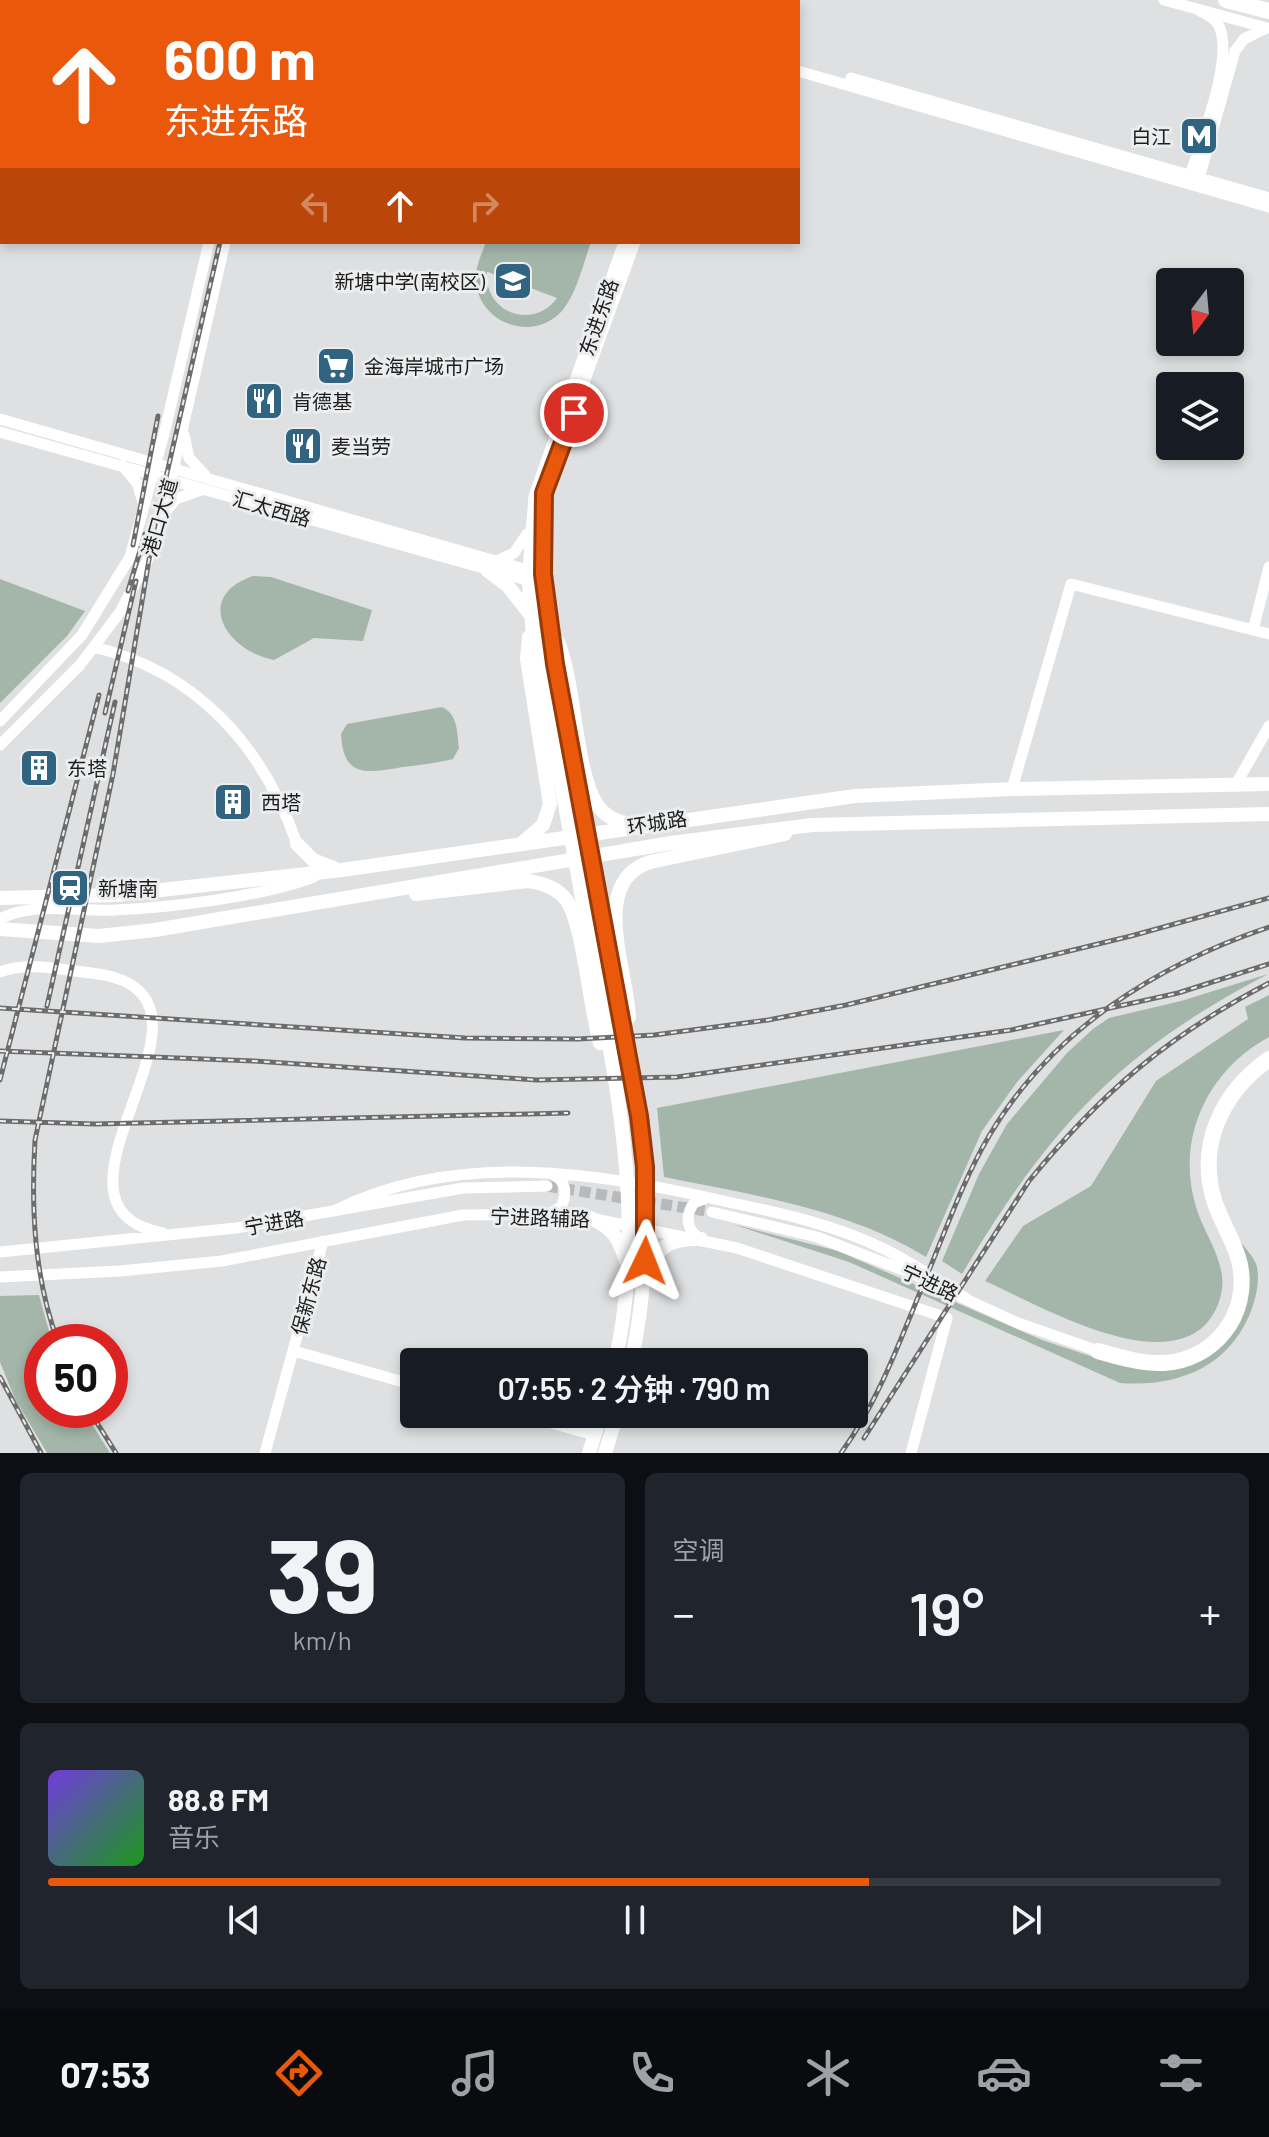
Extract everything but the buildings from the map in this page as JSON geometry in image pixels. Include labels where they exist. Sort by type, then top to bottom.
[{"type":"highway","points":[[1226,0],[1268,23]]},
{"type":"highway","points":[[1098,1351],[1146,1362],[1175,1362],[1214,1344],[1232,1322],[1241,1294],[1240,1266],[1215,1202],[1210,1151],[1227,1101],[1246,1077],[1269,1059]]},
{"type":"main road","points":[[491,566],[531,620]]},
{"type":"main road","name":"东进东路","points":[[536,578],[566,664],[568,780]]},
{"type":"main road","name":"东进东路","points":[[536,578],[527,659],[568,780]]},
{"type":"main road","points":[[568,780],[602,811],[618,821],[638,826]]},
{"type":"main road","points":[[521,844],[547,818],[568,780]]},
{"type":"main road","points":[[568,780],[631,1069],[645,1167],[646,1228],[619,1348]]},
{"type":"main road","points":[[568,780],[616,1084],[627,1174],[636,1282],[632,1348]]},
{"type":"main road","name":"环城路","points":[[0,898],[132,894],[336,870],[666,820],[855,796],[1269,784]]},
{"type":"main road","points":[[631,1069],[628,996],[614,911],[619,885],[639,865],[764,840],[812,825],[1269,814]]},
{"type":"main road","points":[[666,820],[660,827],[659,837],[671,843]]},
{"type":"main road","name":"环城路","points":[[0,929],[99,936],[219,920],[671,843],[812,825]]},
{"type":"main road","points":[[565,837],[570,859]]},
{"type":"main road","points":[[276,876],[290,865],[297,844],[313,860],[336,870]]},
{"type":"main road","points":[[376,893],[424,894],[491,885],[538,883],[554,889],[566,900],[573,915],[598,1034],[616,1084]]},
{"type":"main road","points":[[590,1218],[608,1225],[617,1236],[636,1282]]},
{"type":"main road","points":[[636,1282],[667,1243],[701,1239]]},
{"type":"main road","points":[[586,1453],[596,1428]]},
{"type":"main road","points":[[605,1453],[613,1428]]},
{"type":"street","points":[[1164,0],[1200,11],[1268,23]]},
{"type":"street","points":[[1193,181],[1222,64],[1220,27],[1213,18],[1200,11]]},
{"type":"street","points":[[1193,181],[1235,51],[1244,39],[1268,23]]},
{"type":"street","points":[[800,64],[1193,181],[1269,207]]},
{"type":"street","points":[[800,72],[1193,181],[1269,198]]},
{"type":"street","name":"港口大道","points":[[0,721],[66,655],[103,606],[130,557],[156,468],[209,244]]},
{"type":"street","name":"港口大道","points":[[0,745],[94,647],[120,612],[148,559],[163,515],[225,244]]},
{"type":"street","name":"东进东路","points":[[536,578],[529,530],[534,496],[623,244]]},
{"type":"street","name":"东进东路","points":[[536,578],[544,493],[634,244]]},
{"type":"street","name":"汇太西路","points":[[0,419],[133,456],[156,468],[536,578]]},
{"type":"street","points":[[163,515],[176,499],[210,484],[189,458],[183,429]]},
{"type":"street","points":[[133,456],[152,450],[165,430]]},
{"type":"street","name":"汇太西路","points":[[0,432],[122,465],[156,468]]},
{"type":"street","points":[[122,465],[137,483],[145,509]]},
{"type":"street","points":[[491,566],[514,553],[529,530]]},
{"type":"street","points":[[1253,630],[1269,567]]},
{"type":"street","points":[[1016,789],[1074,585],[1269,634]]},
{"type":"street","points":[[94,647],[155,666],[212,709],[258,764],[277,795],[297,844]]},
{"type":"street","points":[[1235,786],[1269,726]]},
{"type":"street","points":[[0,919],[28,910],[118,910],[227,896],[300,882],[336,870]]},
{"type":"street","points":[[0,972],[19,967],[109,976],[132,985],[148,1000],[152,1015],[150,1041],[112,1177],[113,1199],[123,1217],[147,1230],[189,1235]]},
{"type":"street","points":[[336,1210],[376,1191],[414,1182],[500,1172],[627,1174],[646,1185],[711,1198],[862,1239],[903,1258],[967,1299]]},
{"type":"street","points":[[545,1214],[561,1207],[566,1192],[556,1176],[547,1172]]},
{"type":"street","name":"宁进路","points":[[0,1252],[189,1235],[463,1188],[547,1186]]},
{"type":"street","points":[[701,1239],[690,1229],[688,1215],[694,1203],[711,1198]]},
{"type":"street","name":"宁进路","points":[[712,1212],[842,1245],[1098,1351]]},
{"type":"street","name":"宁进路辅路","points":[[0,1277],[80,1274],[251,1257],[463,1215],[545,1214],[646,1228],[701,1239],[801,1267],[947,1318],[911,1453]]},
{"type":"street","name":"保新东路","points":[[265,1453],[323,1241]]},
{"type":"street","name":"保新东路","points":[[294,1351],[400,1381]]},
{"type":"street","points":[[569,1428],[594,1435]]},
{"type":"green space","points":[[485,244],[590,244],[567,304],[551,320],[538,326],[511,324],[498,319],[488,310],[476,284],[478,263]],"holes":[[[487,272],[557,298],[536,314],[512,313],[493,298]]]},
{"type":"green space","points":[[253,576],[271,577],[372,610],[363,641],[314,638],[274,660],[256,654],[230,634],[223,622],[221,609],[224,596],[235,585]]},
{"type":"green space","points":[[0,579],[85,611],[67,636],[0,703]]},
{"type":"green space","points":[[442,707],[451,714],[456,724],[459,748],[453,759],[369,771],[352,766],[347,759],[341,734],[347,724]]},
{"type":"green space","points":[[1268,974],[1169,1034],[1127,1066],[1057,1137],[1025,1177],[962,1274],[942,1261],[979,1174],[1007,1124],[1067,1053],[1093,1029],[1109,1018],[1181,1001]]},
{"type":"green space","points":[[1269,995],[1269,1037],[1247,1051],[1214,1087],[1202,1108],[1194,1132],[1190,1156],[1196,1207],[1222,1275],[1219,1302],[1205,1325],[1184,1338],[1157,1342],[1128,1339],[1065,1318],[985,1281],[1023,1226],[1091,1186],[1156,1081],[1248,1019],[1245,1007]]},
{"type":"green space","points":[[1064,1030],[1017,1082],[982,1131],[926,1257],[865,1227],[832,1215],[664,1177],[657,1108]]},
{"type":"green space","points":[[732,1224],[838,1251],[1042,1340],[1096,1358],[1145,1368],[1229,1338],[1238,1325],[1244,1310],[1236,1236],[1256,1263],[1257,1286],[1251,1311],[1239,1335],[1212,1362],[1178,1378],[1160,1382],[1120,1383],[849,1262]]},
{"type":"green space","points":[[39,1295],[47,1324],[24,1324],[24,1414],[0,1362],[0,1296]]},
{"type":"green space","points":[[32,1428],[94,1428],[110,1453],[47,1453]]},
{"type":"tunnel","points":[[547,1186],[712,1212]]},
{"type":"railway","points":[[153,534],[220,244]]},
{"type":"railway","points":[[133,545],[158,416]]},
{"type":"railway","points":[[52,1324],[36,1242],[35,1140],[113,774],[155,524]]},
{"type":"railway","points":[[128,591],[145,534]]},
{"type":"railway","points":[[105,713],[136,581]]},
{"type":"railway","points":[[0,1080],[99,695]]},
{"type":"railway","points":[[47,1006],[115,702]]},
{"type":"railway","points":[[0,1008],[465,1038],[578,1039],[654,1035],[768,1020],[846,1005],[1131,936],[1269,898]]},
{"type":"railway","points":[[841,1453],[887,1372],[970,1172],[1014,1098],[1043,1064],[1110,1006],[1186,961],[1269,927]]},
{"type":"railway","points":[[0,1051],[254,1061],[537,1080],[677,1077],[1011,1030],[1178,993],[1269,964]]},
{"type":"railway","points":[[864,1438],[1029,1181],[1056,1149],[1110,1093],[1167,1045],[1269,983]]},
{"type":"railway","points":[[0,1121],[95,1124],[568,1113]]},
{"type":"railway","points":[[0,1377],[41,1453]]},
{"type":"railway","points":[[100,1428],[116,1453]]},
{"type":"place","name":"白江","points":[[1199,136]]},
{"type":"place","name":"新塘中学(南校区)","points":[[513,281]]},
{"type":"place","name":"金海岸城市广场","points":[[336,366]]},
{"type":"place","name":"肯德基","points":[[264,401]]},
{"type":"place","name":"麦当劳","points":[[303,446]]},
{"type":"place","name":"东塔","points":[[39,768]]},
{"type":"place","name":"西塔","points":[[233,802]]},
{"type":"place","name":"新塘南","points":[[70,888]]},
{"type":"route","points":[[574,413],[544,493],[543,574],[555,664],[639,1116],[645,1167],[645,1261]]}]
